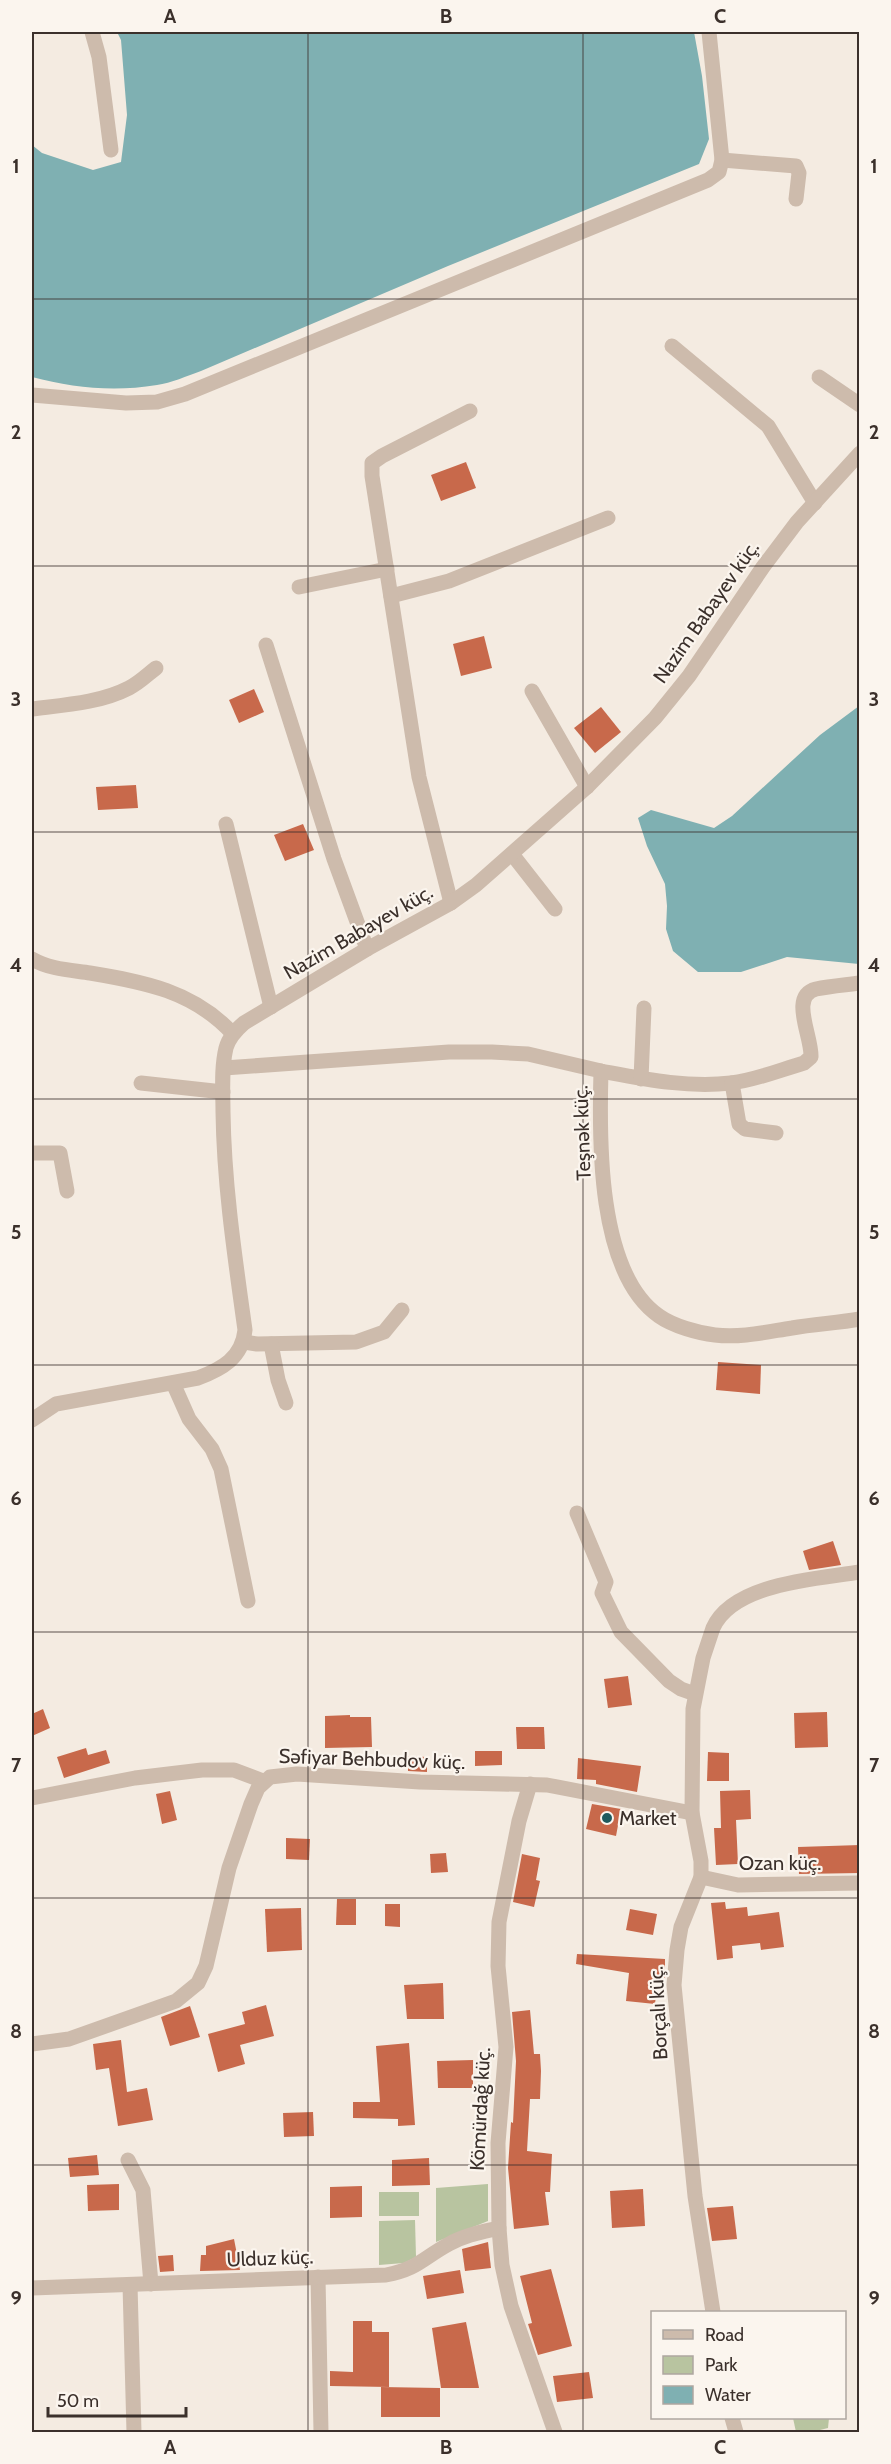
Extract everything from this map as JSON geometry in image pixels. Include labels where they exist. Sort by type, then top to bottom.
[{"type":"street","points":[[92,32],[99,57],[111,150]]},
{"type":"street","points":[[32,395],[126,403],[157,402],[185,394],[708,180],[719,172],[722,160],[709,32]]},
{"type":"street","points":[[722,160],[796,166],[799,173],[796,199]]},
{"type":"street","points":[[672,346],[768,426],[815,503]]},
{"type":"street","points":[[819,378],[860,405]]},
{"type":"street","points":[[451,903],[418,777],[372,476],[372,463],[470,411]]},
{"type":"street","name":"Nazim Babayev küç.","points":[[232,1034],[244,1023],[367,949],[451,903],[476,885],[587,787],[655,718],[682,684],[797,522],[860,453]]},
{"type":"street","points":[[391,596],[449,581],[608,518]]},
{"type":"street","points":[[298,587],[387,569]]},
{"type":"street","points":[[266,645],[334,859],[367,949]]},
{"type":"street","points":[[32,709],[86,702],[117,694],[131,687],[156,668]]},
{"type":"street","points":[[532,691],[587,787]]},
{"type":"street","points":[[226,824],[271,1007]]},
{"type":"street","points":[[512,854],[555,909]]},
{"type":"street","points":[[32,959],[43,965],[157,987],[203,1007],[217,1017],[232,1034],[226,1048],[224,1068],[225,1162],[231,1235],[245,1330],[244,1342],[234,1358],[218,1370],[173,1383],[56,1404],[32,1420]]},
{"type":"street","points":[[601,1071],[640,1079],[706,1084],[732,1083],[804,1063],[811,1057],[812,1048],[801,1002],[805,994],[814,990],[860,983]]},
{"type":"street","points":[[640,1079],[645,1008]]},
{"type":"street","name":"Teşnək küç.","points":[[224,1068],[449,1052],[492,1052],[528,1054],[601,1071],[600,1130],[611,1236],[621,1265],[646,1304],[659,1317],[715,1335],[758,1335],[793,1327],[860,1319]]},
{"type":"street","points":[[141,1083],[223,1092]]},
{"type":"street","points":[[732,1083],[740,1124],[745,1129],[776,1132]]},
{"type":"street","points":[[32,1153],[60,1153],[67,1191]]},
{"type":"street","points":[[244,1342],[271,1344],[356,1342],[384,1332],[402,1310]]},
{"type":"street","points":[[271,1344],[278,1380],[286,1403]]},
{"type":"street","points":[[173,1383],[189,1419],[212,1449],[221,1469],[248,1601]]},
{"type":"street","points":[[577,1513],[606,1582],[602,1593],[621,1632],[669,1681],[695,1694]]},
{"type":"street","name":"Borçalı küç.","points":[[713,2311],[695,2196],[674,1985],[676,1950],[681,1927],[701,1877],[701,1861],[692,1813],[695,1694],[713,1628],[717,1618],[728,1607],[768,1588],[860,1572]]},
{"type":"street","points":[[32,1798],[135,1778],[202,1770],[234,1770],[263,1781]]},
{"type":"street","name":"Səfiyar Behbudov küç.","points":[[32,2044],[69,2039],[176,2001],[198,1983],[206,1965],[229,1868],[254,1795],[263,1781],[276,1775],[297,1774],[420,1782],[530,1784],[560,1787],[692,1813]]},
{"type":"street","name":"Kömürdağ küç.","points":[[530,1784],[519,1821],[499,1922],[498,1966],[506,2047],[498,2143],[499,2228],[502,2265],[511,2306],[552,2432]]},
{"type":"street","name":"Ozan küç.","points":[[701,1877],[738,1885],[860,1883]]},
{"type":"street","points":[[128,2160],[143,2190],[151,2284]]},
{"type":"street","name":"Ulduz küç.","points":[[32,2288],[386,2275],[402,2272],[418,2265],[467,2235],[499,2228]]},
{"type":"street","points":[[318,2277],[321,2433]]},
{"type":"street","points":[[130,2285],[134,2433]]},
{"type":"green space","points":[[488,2184],[488,2221],[436,2242],[436,2188]]},
{"type":"green space","points":[[379,2192],[419,2192],[419,2216],[379,2216]]},
{"type":"green space","points":[[415,2220],[416,2257],[404,2263],[379,2265],[379,2221]]},
{"type":"green space","points":[[793,2419],[829,2419],[828,2428],[812,2432],[796,2432]]},
{"type":"water","points":[[117,32],[694,32],[702,76],[709,139],[699,164],[448,266],[201,371],[168,383],[141,387],[94,388],[63,384],[32,377],[32,145],[42,153],[93,170],[121,162],[127,115],[121,40]]},
{"type":"water","points":[[859,706],[859,964],[787,957],[741,972],[698,972],[673,951],[666,929],[665,884],[647,846],[638,818],[651,810],[714,828],[732,816],[820,735]]},
{"type":"building","points":[[466,462],[476,488],[441,501],[431,475]]},
{"type":"building","points":[[484,636],[492,668],[461,676],[453,644]]},
{"type":"building","points":[[254,689],[264,712],[239,723],[229,700]]},
{"type":"building","points":[[601,707],[621,732],[595,753],[574,728]]},
{"type":"building","points":[[136,785],[138,808],[98,810],[96,787]]},
{"type":"building","points":[[303,824],[314,850],[285,861],[274,835]]},
{"type":"building","points":[[718,1362],[761,1365],[760,1394],[716,1390]]},
{"type":"building","points":[[833,1541],[841,1565],[809,1570],[803,1551]]},
{"type":"building","points":[[628,1676],[632,1705],[608,1708],[604,1679]]},
{"type":"building","points":[[43,1709],[50,1728],[32,1736],[32,1714]]},
{"type":"building","points":[[827,1712],[828,1747],[795,1748],[794,1713]]},
{"type":"building","points":[[350,1715],[350,1717],[371,1717],[372,1747],[325,1748],[325,1716]]},
{"type":"building","points":[[516,1727],[544,1727],[545,1749],[517,1749]]},
{"type":"building","points":[[86,1748],[88,1755],[106,1750],[110,1763],[64,1778],[57,1757]]},
{"type":"building","points":[[475,1751],[502,1751],[502,1765],[475,1766]]},
{"type":"building","points":[[708,1752],[729,1753],[729,1781],[707,1781]]},
{"type":"building","points":[[408,1756],[427,1757],[427,1772],[408,1771]]},
{"type":"building","points":[[578,1758],[641,1766],[637,1792],[596,1784],[596,1780],[577,1779]]},
{"type":"building","points":[[750,1790],[751,1819],[736,1820],[738,1864],[716,1865],[714,1828],[721,1828],[720,1791]]},
{"type":"building","points":[[170,1791],[177,1820],[162,1824],[156,1794]]},
{"type":"building","points":[[592,1804],[621,1809],[616,1836],[586,1829]]},
{"type":"building","points":[[286,1838],[310,1839],[309,1860],[286,1859]]},
{"type":"building","points":[[860,1845],[860,1873],[799,1874],[798,1847]]},
{"type":"building","points":[[446,1853],[448,1872],[431,1873],[430,1854]]},
{"type":"building","points":[[522,1854],[540,1858],[536,1880],[540,1881],[534,1907],[513,1902]]},
{"type":"building","points":[[337,1899],[356,1899],[356,1925],[336,1925]]},
{"type":"building","points":[[725,1902],[726,1909],[747,1907],[748,1916],[779,1912],[784,1947],[761,1950],[760,1943],[732,1946],[733,1958],[717,1960],[711,1903]]},
{"type":"building","points":[[385,1904],[400,1904],[400,1927],[385,1926]]},
{"type":"building","points":[[301,1908],[302,1950],[267,1952],[265,1909]]},
{"type":"building","points":[[630,1909],[657,1914],[653,1935],[626,1930]]},
{"type":"building","points":[[577,1954],[665,1959],[665,1978],[658,1976],[655,2004],[626,2001],[629,1973],[576,1964]]},
{"type":"building","points":[[443,1983],[444,2019],[407,2019],[404,1985]]},
{"type":"building","points":[[266,2005],[274,2036],[240,2045],[245,2064],[218,2072],[208,2034],[245,2024],[242,2012]]},
{"type":"building","points":[[190,2006],[200,2037],[170,2046],[161,2017]]},
{"type":"building","points":[[530,2010],[534,2054],[540,2054],[541,2071],[540,2099],[530,2099],[527,2151],[552,2154],[550,2192],[545,2192],[549,2225],[514,2229],[508,2168],[516,2061],[512,2012]]},
{"type":"building","points":[[121,2040],[127,2092],[147,2088],[153,2120],[118,2126],[109,2068],[96,2070],[93,2044]]},
{"type":"building","points":[[409,2043],[415,2125],[398,2126],[398,2119],[353,2118],[353,2102],[380,2102],[376,2046]]},
{"type":"building","points":[[473,2060],[473,2088],[438,2088],[437,2061]]},
{"type":"building","points":[[313,2112],[314,2136],[284,2137],[283,2113]]},
{"type":"building","points":[[97,2155],[99,2175],[70,2177],[68,2158]]},
{"type":"building","points":[[429,2158],[430,2185],[392,2186],[392,2160]]},
{"type":"building","points":[[119,2184],[119,2210],[88,2211],[87,2185]]},
{"type":"building","points":[[362,2186],[362,2217],[330,2218],[330,2187]]},
{"type":"building","points":[[643,2189],[645,2226],[612,2228],[610,2191]]},
{"type":"building","points":[[733,2206],[737,2239],[712,2241],[707,2208]]},
{"type":"building","points":[[234,2239],[240,2270],[200,2271],[201,2255],[206,2255],[206,2246]]},
{"type":"building","points":[[488,2242],[491,2268],[465,2271],[462,2249]]},
{"type":"building","points":[[173,2255],[174,2271],[160,2272],[158,2256]]},
{"type":"building","points":[[551,2269],[572,2346],[538,2355],[528,2324],[532,2323],[520,2276]]},
{"type":"building","points":[[460,2270],[464,2293],[427,2299],[423,2276]]},
{"type":"building","points":[[353,2321],[372,2321],[372,2332],[389,2332],[389,2387],[330,2386],[330,2371],[353,2372]]},
{"type":"building","points":[[466,2322],[479,2388],[441,2388],[432,2328]]},
{"type":"building","points":[[589,2372],[593,2398],[557,2402],[553,2376]]},
{"type":"building","points":[[381,2387],[440,2388],[440,2417],[381,2417]]},
{"type":"place","name":"Market","points":[[607,1818]]}]
